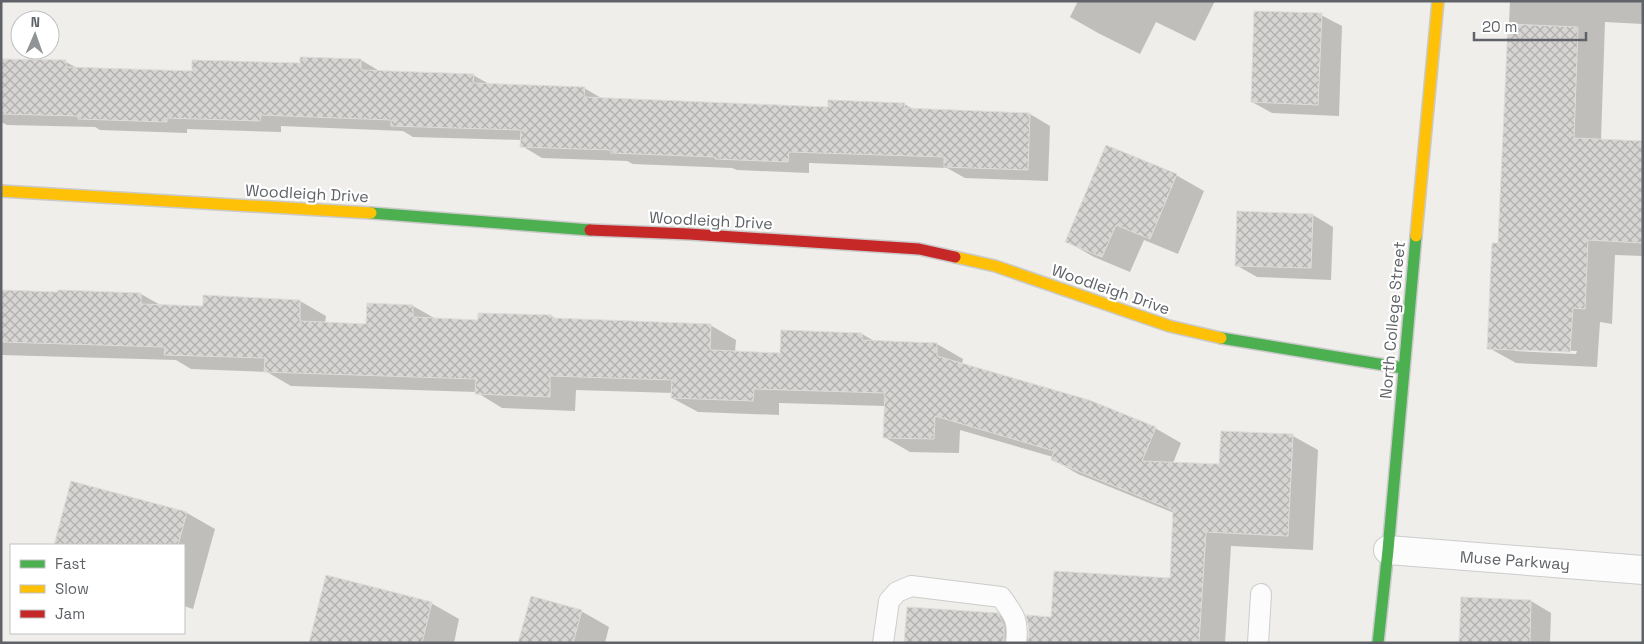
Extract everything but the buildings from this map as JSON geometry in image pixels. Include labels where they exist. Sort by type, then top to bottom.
[{"type":"street","name":"North College Street","points":[[1378,643],[1438,1]]},
{"type":"street","name":"Woodleigh Drive","points":[[1,191],[396,215],[569,229],[689,234],[919,249],[995,266],[1169,326],[1226,339],[1403,368]]},
{"type":"street","name":"Muse Parkway","points":[[1388,550],[1643,570]]},
{"type":"lane","points":[[883,643],[889,601],[896,592],[911,586],[1001,597],[1013,612],[1018,627],[1016,643]]},
{"type":"lane","points":[[1258,643],[1261,594]]},
{"type":"traffic: fast","points":[[371,213],[590,230]]},
{"type":"traffic: fast","points":[[1378,643],[1416,236]]},
{"type":"traffic: fast","points":[[1221,338],[1403,368]]},
{"type":"traffic: slow","points":[[1416,236],[1438,1]]},
{"type":"traffic: slow","points":[[1,191],[371,213]]},
{"type":"traffic: slow","points":[[955,257],[995,266],[1169,326],[1221,338]]},
{"type":"traffic: jam","points":[[590,230],[689,234],[919,249],[955,257]]}]
